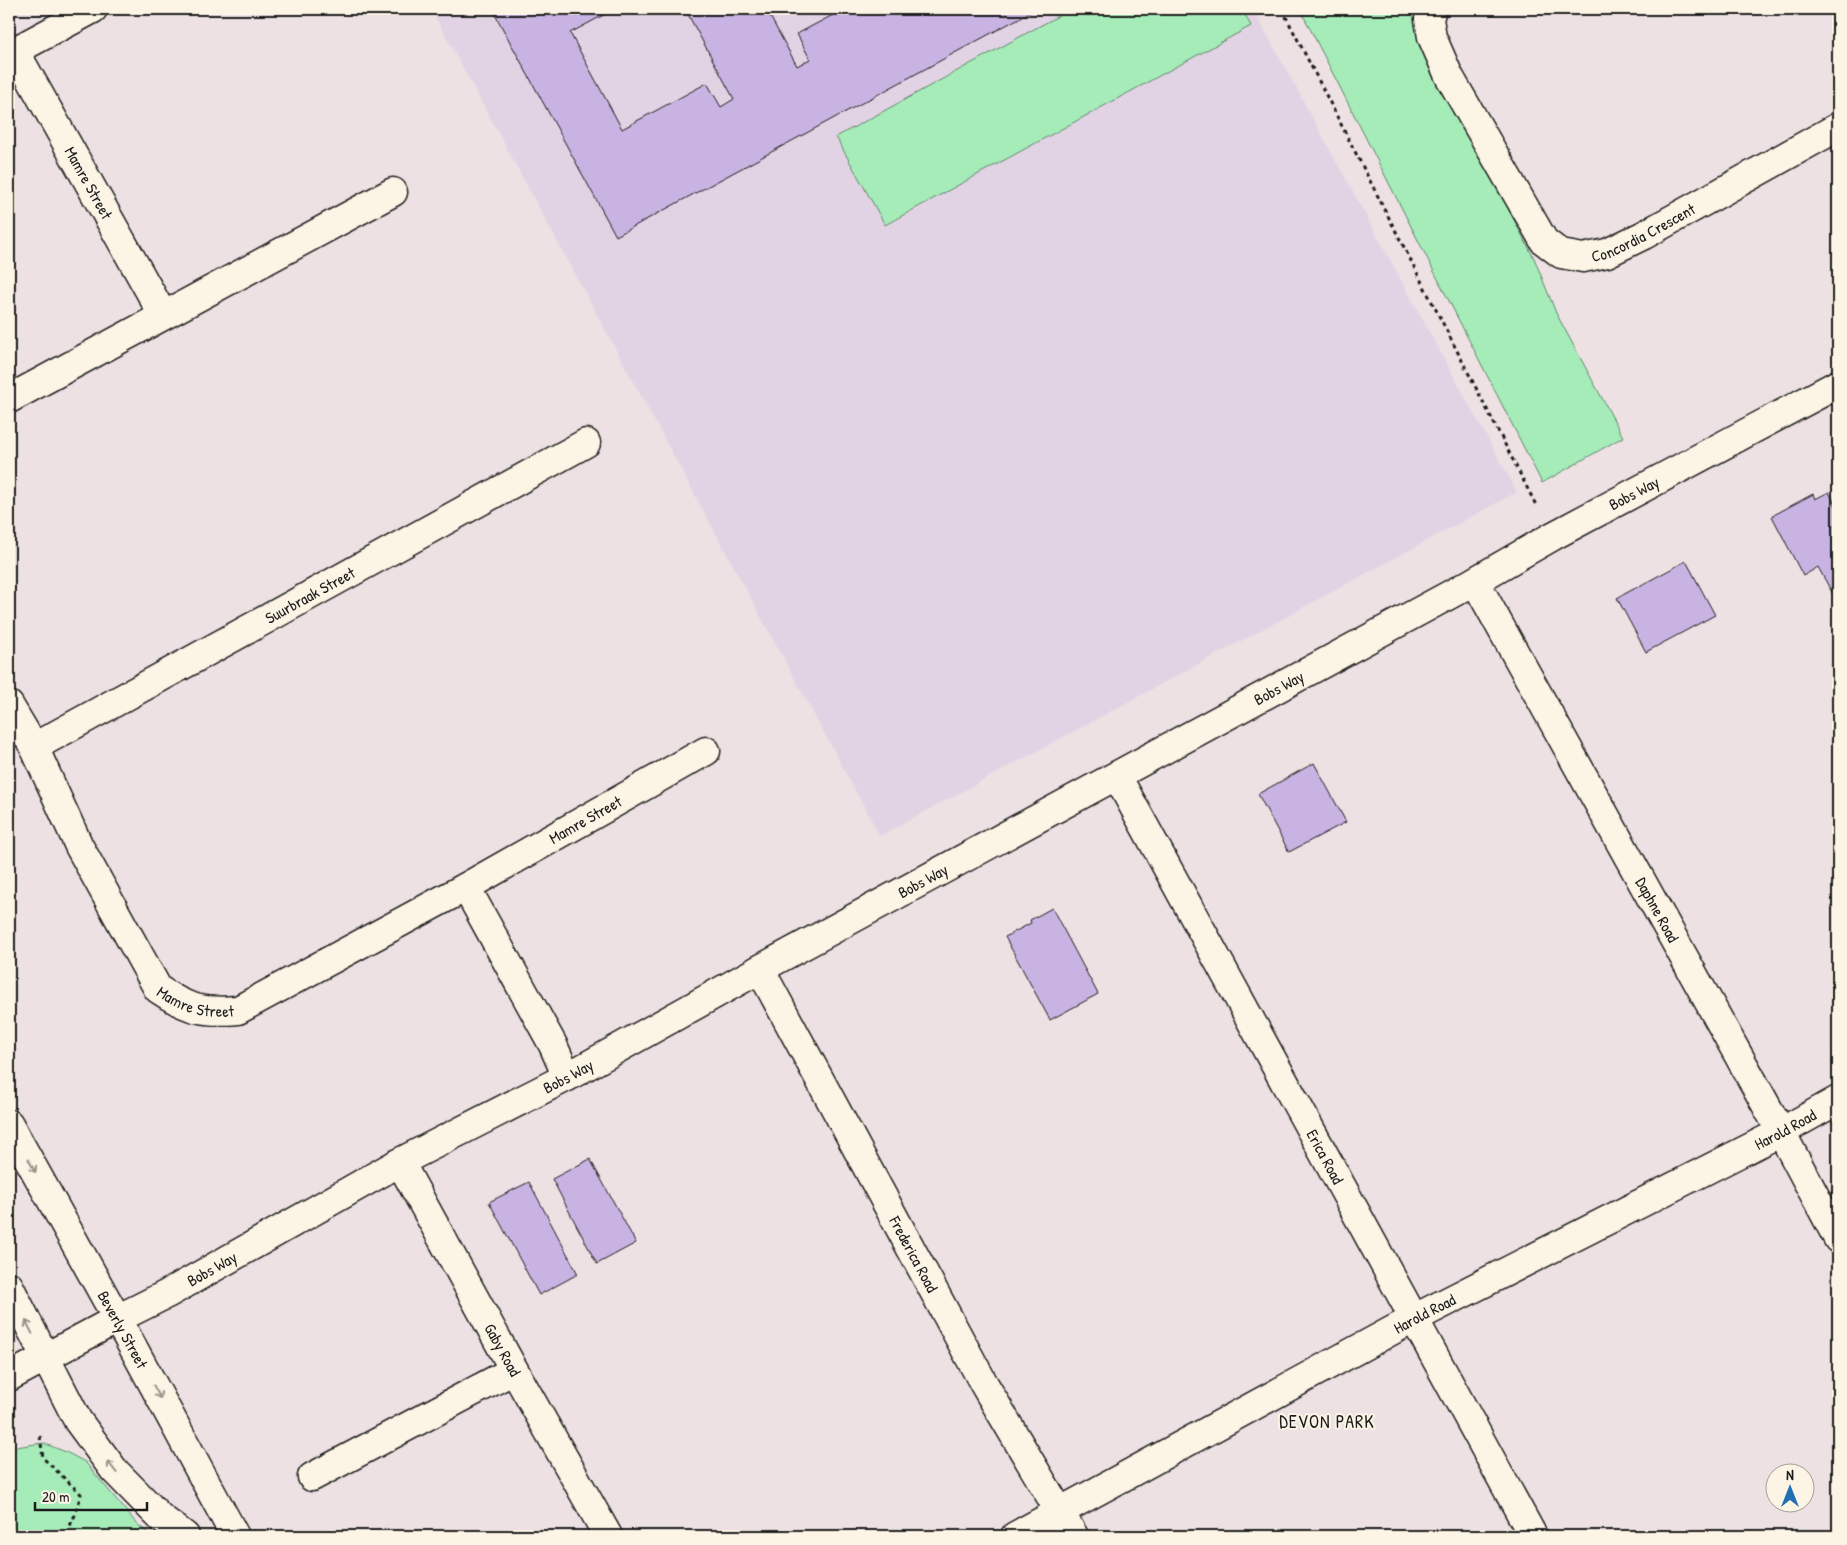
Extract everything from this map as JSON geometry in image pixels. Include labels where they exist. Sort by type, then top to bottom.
[{"type":"street","points":[[12,53],[93,9]]},
{"type":"street","name":"Concordia Crescent","points":[[1432,9],[1429,19],[1432,38],[1449,76],[1544,241],[1561,254],[1583,258],[1607,253],[1644,235],[1838,127]]},
{"type":"street","name":"Mamre Street","points":[[12,53],[163,315]]},
{"type":"street","points":[[9,399],[393,192]]},
{"type":"street","name":"Bobs Way","points":[[9,1377],[167,1294],[400,1162],[567,1077],[760,969],[1475,581],[1553,536],[1836,391]]},
{"type":"street","name":"Suurbraak Street","points":[[34,747],[586,443]]},
{"type":"street","name":"Daphne Road","points":[[1475,581],[1781,1132],[1838,1239]]},
{"type":"street","name":"Mamre Street","points":[[9,705],[34,747],[79,846],[158,989],[177,1002],[200,1010],[217,1012],[238,1010],[466,887],[706,751]]},
{"type":"street","name":"Erica Road","points":[[1117,776],[1533,1536]]},
{"type":"street","points":[[466,887],[553,1045],[567,1077]]},
{"type":"street","name":"Frederica Road","points":[[760,969],[984,1384],[1074,1536]]},
{"type":"street","name":"Harold Road","points":[[1015,1536],[1415,1318],[1781,1132],[1838,1100]]},
{"type":"street","name":"Beverly Street","points":[[9,1124],[235,1536]]},
{"type":"street","name":"Gaby Road","points":[[400,1162],[608,1536]]},
{"type":"street","points":[[9,1286],[78,1421],[114,1470],[161,1518],[185,1536]]},
{"type":"street","points":[[312,1476],[514,1370]]},
{"type":"path","points":[[1282,9],[1540,513]]},
{"type":"path","points":[[40,1436],[43,1458],[80,1494],[75,1515],[64,1536]]},
{"type":"shaded area","points":[[431,9],[1253,9],[1517,492],[880,836]]},
{"type":"green space","points":[[1071,9],[1242,9],[1251,26],[885,225],[836,137]]},
{"type":"green space","points":[[1300,9],[1412,9],[1415,11],[1419,39],[1534,258],[1556,313],[1623,437],[1542,483]]},
{"type":"green space","points":[[43,1443],[85,1462],[137,1524],[152,1536],[9,1536],[9,1448]]},
{"type":"building","points":[[492,9],[615,9],[570,33],[622,129],[707,83],[721,107],[734,99],[685,9],[766,9],[797,66],[810,59],[797,34],[844,9],[1036,9],[616,236]]},
{"type":"building","points":[[1829,492],[1838,510],[1838,594],[1834,596],[1818,567],[1803,576],[1772,516],[1813,494],[1815,499]]},
{"type":"building","points":[[1686,561],[1715,615],[1646,652],[1617,598]]},
{"type":"building","points":[[1314,763],[1346,822],[1289,852],[1258,794]]},
{"type":"building","points":[[1052,908],[1098,994],[1050,1020],[1005,937],[1031,923],[1030,920]]},
{"type":"building","points":[[590,1159],[636,1243],[597,1264],[552,1179]]},
{"type":"building","points":[[529,1182],[578,1274],[539,1295],[489,1202]]},
{"type":"district","name":"DEVON PARK","points":[[1327,1421]]}]
